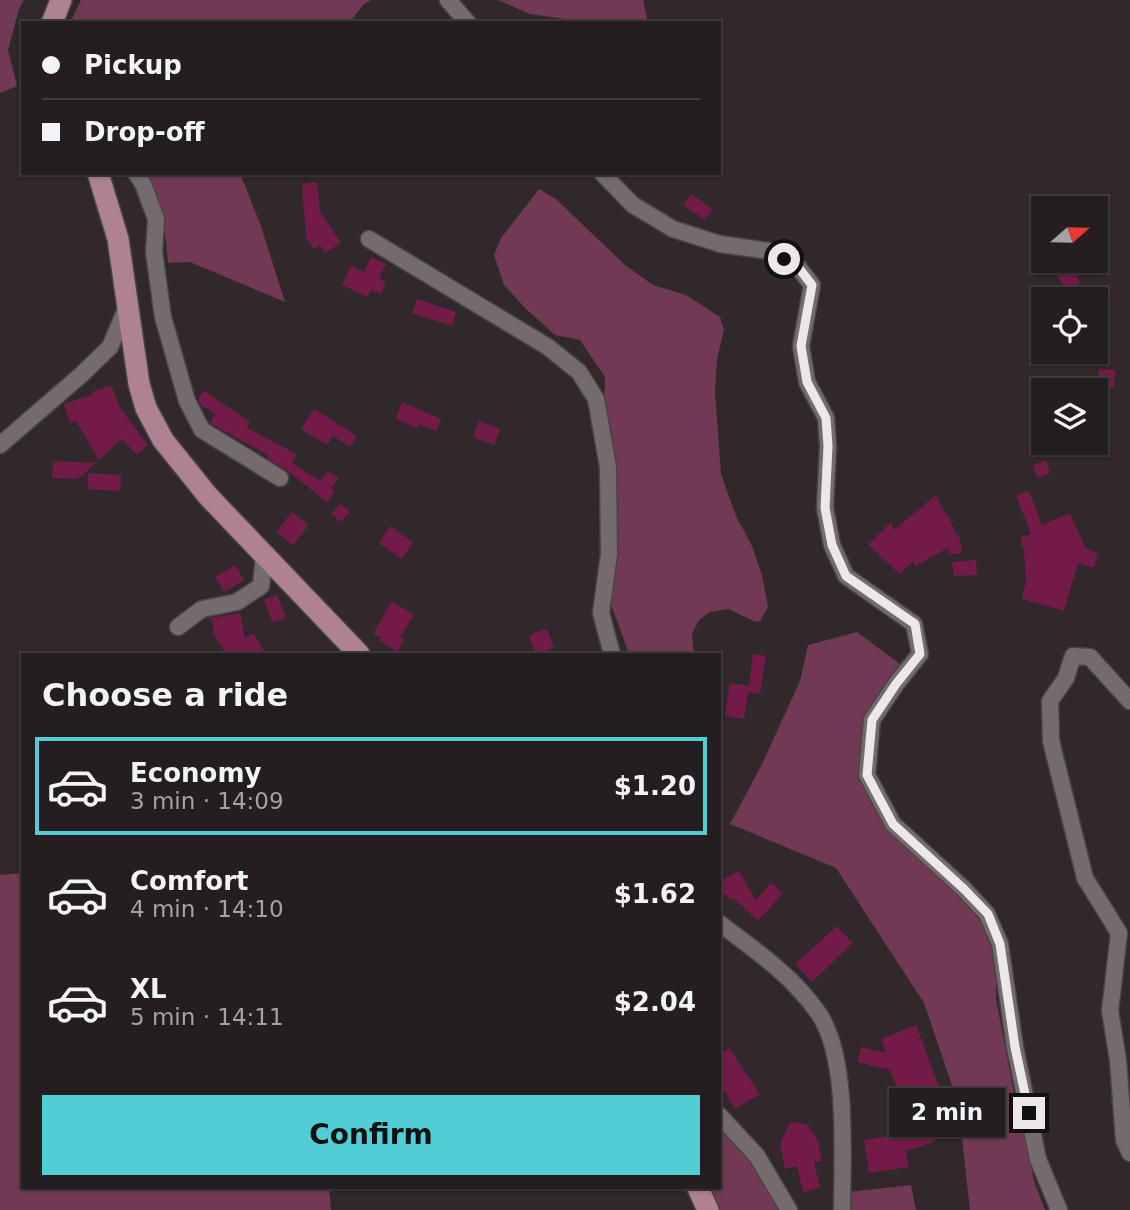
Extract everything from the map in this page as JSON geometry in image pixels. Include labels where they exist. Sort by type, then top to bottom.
[{"type":"main road","points":[[53,21],[61,0]]},
{"type":"main road","points":[[99,175],[118,240],[139,384],[146,408],[163,440],[208,496],[358,653]]},
{"type":"main road","points":[[698,1189],[708,1210]]},
{"type":"street","points":[[448,0],[466,21]]},
{"type":"street","points":[[137,175],[156,219],[154,252],[163,317],[187,401],[202,430],[281,478]]},
{"type":"street","points":[[604,175],[633,205],[673,229],[720,244],[769,251],[798,267],[812,285],[801,346],[807,382],[826,418],[828,446],[825,508],[832,545],[846,576],[915,624],[920,654],[872,720],[867,775],[893,824],[988,914],[1000,944],[1015,1047],[1038,1159],[1059,1210]]},
{"type":"street","points":[[369,239],[548,347],[579,372],[596,398],[608,467],[609,554],[601,613],[612,653]]},
{"type":"street","points":[[0,445],[110,348],[128,304]]},
{"type":"street","points":[[178,627],[202,609],[237,602],[261,586],[264,556]]},
{"type":"street","points":[[1130,701],[1090,657],[1073,656],[1066,678],[1050,701],[1051,741],[1084,878],[1118,933],[1110,1011],[1118,1060],[1124,1140],[1130,1153]]},
{"type":"street","points":[[721,924],[773,963],[819,1014],[831,1037],[838,1072],[843,1138],[842,1210]]},
{"type":"street","points":[[721,1117],[757,1156],[789,1210]]},
{"type":"shaded area","points":[[0,0],[24,0],[8,50],[17,86],[0,93]]},
{"type":"shaded area","points":[[81,0],[371,0],[364,4],[351,21],[71,21]]},
{"type":"shaded area","points":[[498,0],[643,0],[648,21],[578,21],[530,14]]},
{"type":"shaded area","points":[[146,175],[241,175],[261,226],[285,302],[190,262],[168,263],[160,205]]},
{"type":"shaded area","points":[[539,189],[556,199],[625,265],[653,285],[686,295],[720,317],[724,330],[717,359],[715,391],[721,474],[762,575],[768,607],[760,621],[756,622],[728,609],[710,612],[699,620],[692,634],[694,653],[629,653],[610,602],[612,432],[604,410],[605,377],[580,340],[555,335],[504,285],[494,255],[501,238]]},
{"type":"shaded area","points":[[857,632],[900,664],[865,714],[862,758],[879,803],[981,922],[996,961],[996,999],[1016,1104],[1029,1142],[1033,1178],[1045,1210],[970,1210],[958,1103],[924,1003],[836,868],[730,824],[762,764],[800,681],[808,645]]},
{"type":"shaded area","points":[[21,873],[21,1189],[329,1189],[331,1210],[0,1210],[0,875]]},
{"type":"shaded area","points":[[721,1128],[752,1158],[782,1210],[719,1210],[708,1189],[721,1189]]},
{"type":"shaded area","points":[[911,1185],[916,1210],[847,1210],[849,1192]]},
{"type":"building","points":[[317,182],[320,211],[341,243],[325,253],[320,245],[314,249],[306,237],[302,184]]},
{"type":"building","points":[[691,194],[713,209],[705,220],[683,205]]},
{"type":"building","points":[[371,257],[386,264],[379,278],[386,282],[381,294],[371,290],[368,297],[342,285],[351,266],[364,272]]},
{"type":"building","points":[[1057,273],[1075,273],[1080,283],[1064,287]]},
{"type":"building","points":[[417,299],[456,312],[452,326],[412,313]]},
{"type":"building","points":[[1099,369],[1115,370],[1114,388],[1108,388],[1108,378],[1098,378]]},
{"type":"building","points":[[111,385],[120,408],[148,445],[137,455],[122,439],[99,460],[76,421],[70,423],[64,404]]},
{"type":"building","points":[[204,391],[250,422],[247,428],[297,454],[292,463],[321,480],[327,471],[339,478],[331,488],[335,491],[327,502],[267,458],[268,455],[210,423],[215,414],[200,404],[198,399]]},
{"type":"building","points":[[402,402],[441,419],[436,431],[418,424],[417,428],[396,419]]},
{"type":"building","points":[[314,409],[357,436],[350,447],[333,436],[327,445],[301,429]]},
{"type":"building","points":[[479,421],[500,429],[494,445],[473,437]]},
{"type":"building","points":[[1046,460],[1050,473],[1037,478],[1033,465]]},
{"type":"building","points":[[53,461],[96,463],[78,479],[52,478]]},
{"type":"building","points":[[88,473],[121,475],[120,491],[88,489]]},
{"type":"building","points":[[1029,491],[1042,525],[1070,513],[1086,549],[1098,553],[1094,568],[1078,563],[1064,611],[1022,599],[1026,581],[1020,537],[1031,534],[1016,495]]},
{"type":"building","points":[[936,495],[946,515],[948,514],[956,535],[959,535],[962,553],[949,555],[948,548],[915,566],[913,561],[900,574],[868,545],[891,522],[894,530]]},
{"type":"building","points":[[340,504],[350,512],[341,522],[331,514]]},
{"type":"building","points":[[292,512],[309,525],[293,545],[276,532]]},
{"type":"building","points":[[390,526],[413,542],[402,559],[379,543]]},
{"type":"building","points":[[976,560],[977,575],[954,576],[952,562]]},
{"type":"building","points":[[235,565],[244,580],[224,592],[215,577]]},
{"type":"building","points":[[277,595],[286,618],[273,623],[264,600]]},
{"type":"building","points":[[392,601],[414,615],[400,637],[405,639],[397,652],[379,640],[381,637],[373,634]]},
{"type":"building","points":[[240,613],[245,638],[253,633],[265,653],[225,653],[215,637],[211,618]]},
{"type":"building","points":[[547,629],[554,648],[536,653],[529,635]]},
{"type":"building","points":[[753,654],[766,656],[760,694],[748,692]]},
{"type":"building","points":[[730,683],[749,686],[744,719],[725,716]]},
{"type":"building","points":[[739,871],[756,900],[771,883],[783,893],[758,921],[733,898],[730,900],[726,894],[721,897],[721,881]]},
{"type":"building","points":[[837,926],[853,943],[812,982],[795,964]]},
{"type":"building","points":[[916,1025],[943,1098],[922,1105],[934,1142],[906,1151],[909,1167],[869,1173],[864,1140],[914,1132],[890,1070],[857,1062],[861,1047],[886,1053],[881,1039]]},
{"type":"building","points":[[729,1048],[760,1094],[735,1109],[725,1092],[721,1095],[721,1053]]},
{"type":"building","points":[[790,1122],[808,1125],[818,1141],[822,1161],[814,1162],[820,1188],[803,1192],[797,1166],[785,1169],[780,1144]]},
{"type":"route","points":[[784,259],[798,267],[812,285],[801,346],[807,382],[826,418],[828,446],[825,508],[832,545],[846,576],[915,624],[920,654],[872,720],[867,775],[893,824],[988,914],[1000,944],[1015,1047],[1029,1113]]}]
